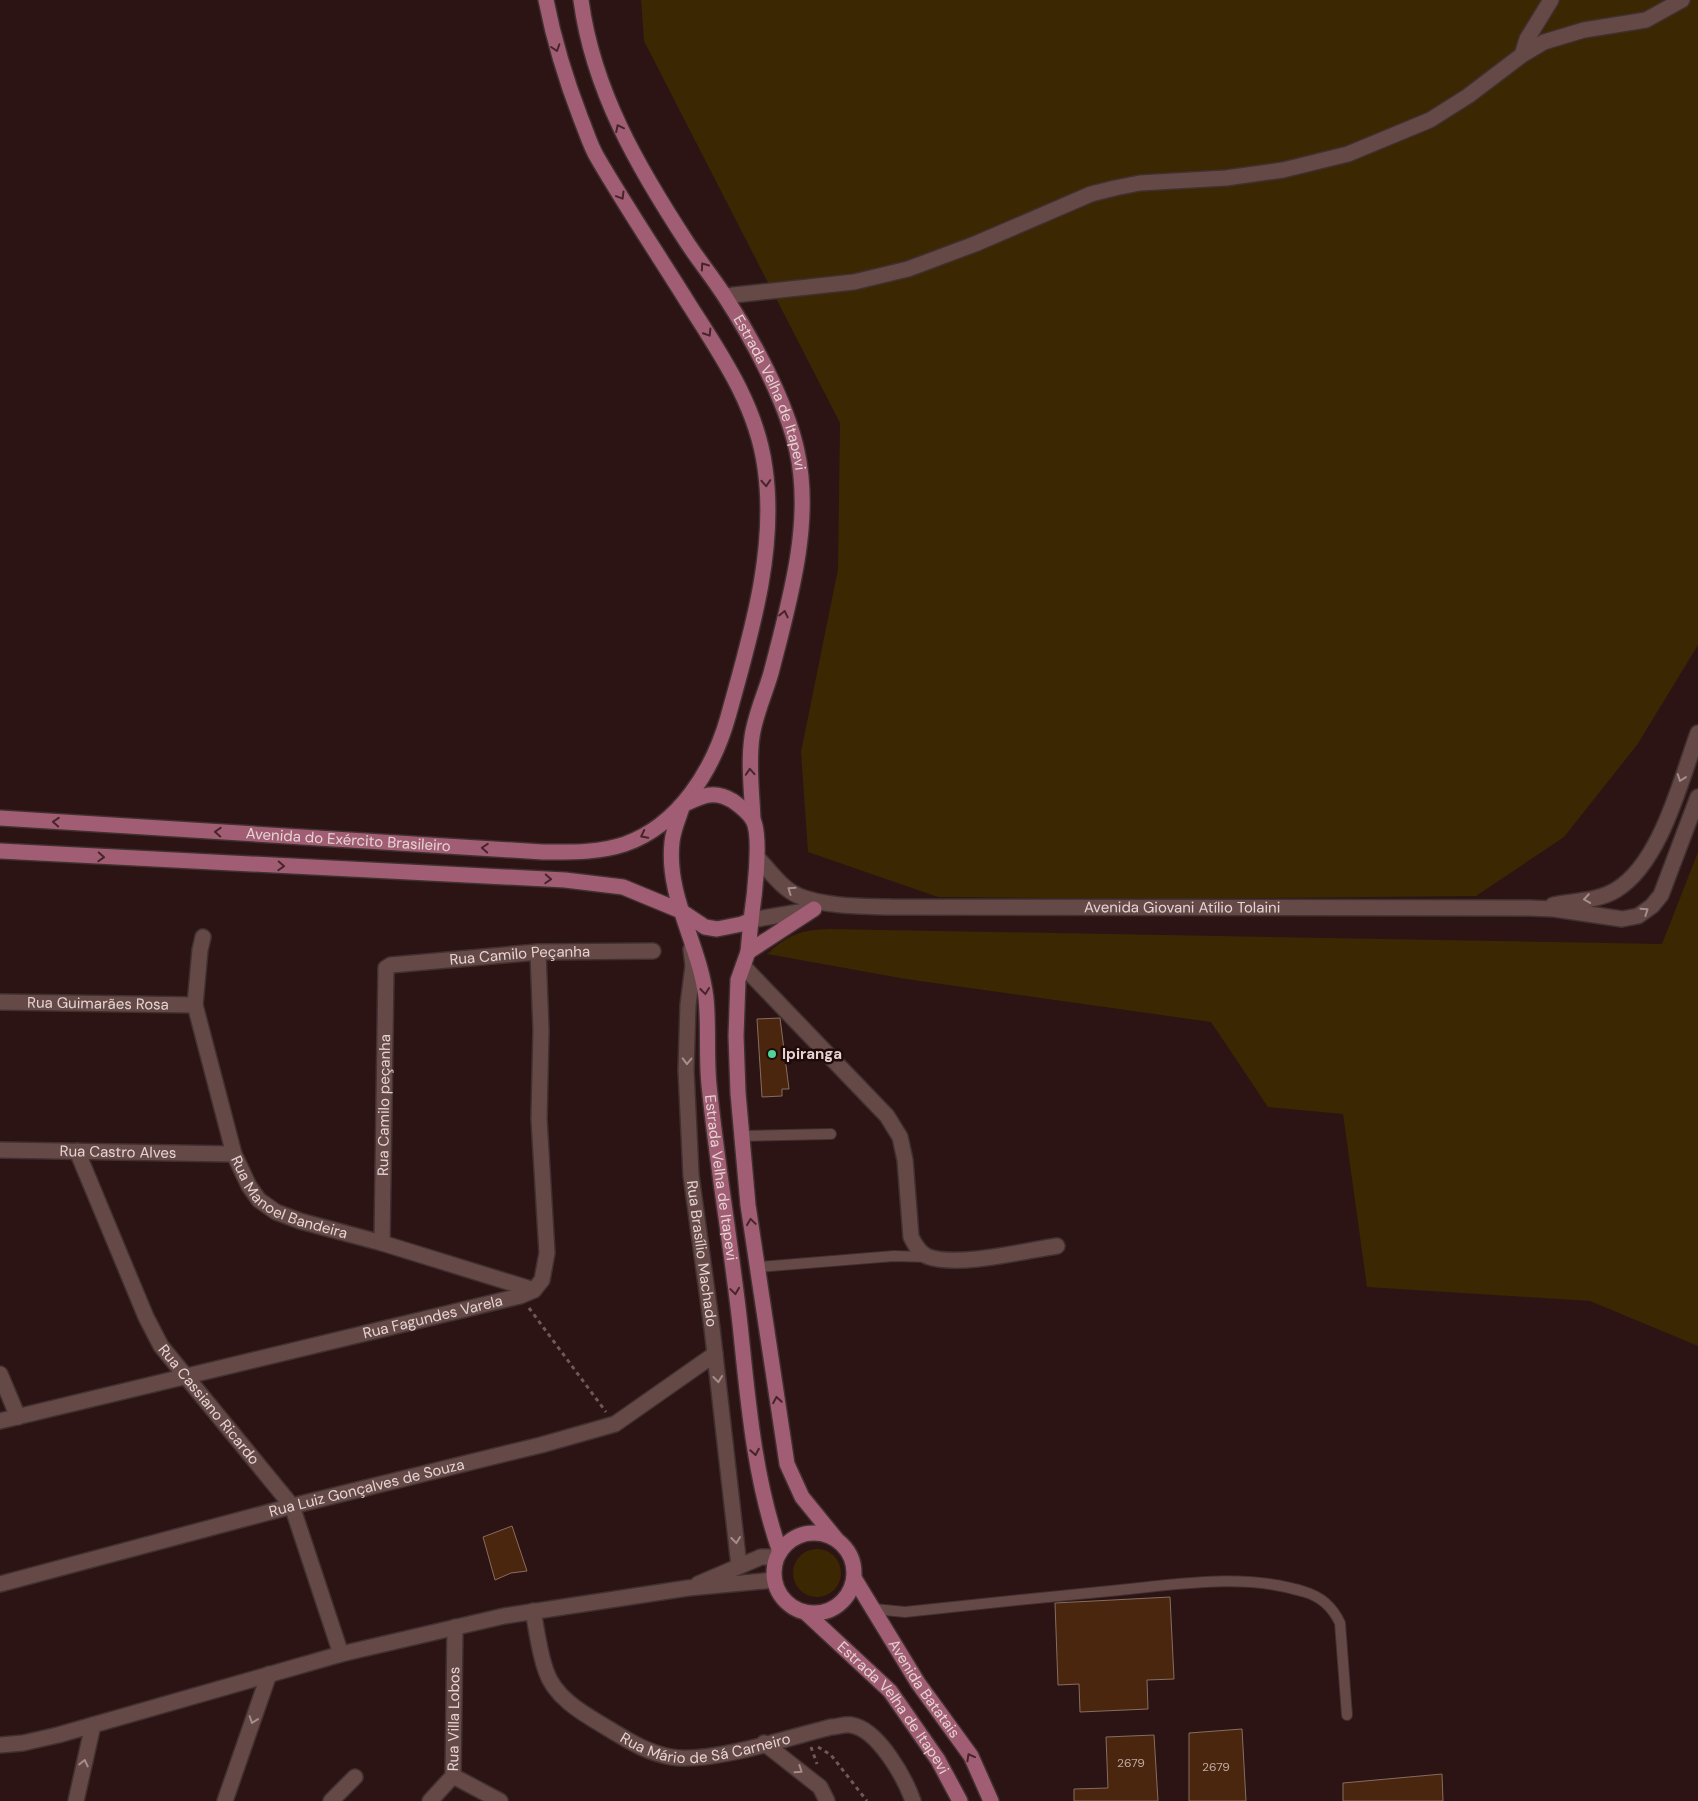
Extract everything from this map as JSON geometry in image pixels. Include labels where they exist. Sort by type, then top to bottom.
[{"type":"main road","name":"Estrada Velha de Itapevi","points":[[546,0],[554,41],[595,154],[737,381],[756,427],[765,467],[768,512],[766,544],[747,652],[722,736],[706,770],[683,806],[672,841],[672,860],[681,911],[703,976],[709,1026],[708,1077],[714,1139],[739,1318],[753,1440],[766,1508],[778,1555]]},
{"type":"main road","name":"Estrada Velha de Itapevi","points":[[581,0],[595,71],[619,128],[689,245],[725,296],[768,374],[787,420],[797,451],[801,479],[801,521],[798,556],[770,674],[752,734],[749,758],[757,857],[746,922],[746,959],[738,980],[736,1036],[742,1136],[758,1267],[787,1464],[802,1497],[837,1540]]},
{"type":"main road","points":[[683,806],[706,794],[720,795],[741,807],[753,820]]},
{"type":"main road","name":"Avenida do Exército Brasileiro","points":[[0,818],[543,852],[592,852],[625,844],[646,834],[683,806]]},
{"type":"main road","name":"Avenida do Exército Brasileiro","points":[[0,851],[565,880],[623,887],[681,911]]},
{"type":"main road","points":[[746,959],[814,909]]},
{"type":"main road","points":[[681,911],[705,927],[717,929],[746,922]]},
{"type":"main road","points":[[809,1533],[819,1533],[837,1540],[851,1556],[854,1578],[846,1598],[838,1606],[818,1613],[805,1612],[794,1608],[785,1601],[778,1591],[774,1580],[774,1568],[778,1555],[788,1543],[809,1533]]},
{"type":"main road","name":"Avenida Batatais","points":[[854,1578],[918,1683],[971,1756],[991,1801]]},
{"type":"main road","name":"Estrada Velha de Itapevi","points":[[805,1612],[890,1691],[938,1760],[960,1801]]},
{"type":"street","points":[[1522,55],[1527,39],[1551,0]]},
{"type":"street","points":[[725,296],[854,282],[908,269],[1091,194],[1115,188],[1140,183],[1226,178],[1283,170],[1348,154],[1430,120],[1468,96],[1522,55],[1544,42],[1564,34],[1646,20],[1682,0]]},
{"type":"street","name":"Avenida Giovani Atílio Tolaini","points":[[1529,908],[1597,898],[1615,890],[1627,881],[1645,860],[1659,835],[1698,732]]},
{"type":"street","name":"Avenida Giovani Atílio Tolaini","points":[[836,904],[891,907],[1529,908],[1554,909],[1622,919],[1638,916],[1652,906],[1661,895],[1698,796]]},
{"type":"street","points":[[757,857],[782,884],[799,896],[836,904]]},
{"type":"street","points":[[746,922],[836,904]]},
{"type":"street","name":"Rua Manoel Bandeira","points":[[203,937],[195,1005],[234,1154],[249,1186],[259,1200],[276,1212],[300,1221],[382,1243],[527,1293]]},
{"type":"street","name":"Rua Brasílio Machado","points":[[691,942],[693,966],[688,1005],[686,1070],[692,1175],[739,1566]]},
{"type":"street","name":"Rua Camilo Peçanha","points":[[386,968],[391,965],[538,952],[653,951]]},
{"type":"street","points":[[527,1293],[542,1280],[547,1253],[540,1118],[541,1030],[538,952]]},
{"type":"street","points":[[746,959],[887,1116],[900,1137],[905,1160],[911,1237],[916,1247],[928,1257],[958,1260],[1057,1246]]},
{"type":"street","name":"Rua Camilo peçanha","points":[[382,1243],[386,968]]},
{"type":"street","name":"Rua Guimarães Rosa","points":[[0,1002],[195,1005]]},
{"type":"street","name":"Rua Castro Alves","points":[[0,1150],[234,1154]]},
{"type":"street","name":"Rua Cassiano Ricardo","points":[[77,1151],[153,1332],[184,1375],[292,1506],[341,1654]]},
{"type":"street","name":"Rua Fagundes Varela","points":[[0,1421],[527,1293]]},
{"type":"street","name":"Rua Luiz Gonçalves de Souza","points":[[0,1584],[292,1506],[541,1446],[615,1424],[715,1354]]},
{"type":"street","points":[[0,1374],[18,1417]]},
{"type":"street","points":[[688,1588],[761,1557],[778,1555]]},
{"type":"street","points":[[0,1744],[23,1743],[93,1725],[341,1654],[455,1627],[533,1611],[688,1588],[774,1580]]},
{"type":"street","name":"Rua Mário de Sá Carneiro","points":[[533,1611],[546,1672],[554,1686],[573,1706],[621,1737],[646,1750],[672,1757],[700,1757],[764,1744],[831,1727],[851,1725],[865,1731],[888,1756],[902,1775],[913,1801]]},
{"type":"street","name":"Rua Villa Lobos","points":[[430,1801],[453,1776],[455,1627]]},
{"type":"street","points":[[224,1801],[269,1674]]},
{"type":"street","points":[[76,1801],[93,1725]]},
{"type":"street","points":[[764,1744],[820,1787],[827,1801]]},
{"type":"street","points":[[453,1776],[500,1801]]},
{"type":"street","points":[[331,1801],[355,1777]]},
{"type":"lane","points":[[742,1136],[831,1134]]},
{"type":"lane","points":[[758,1267],[894,1256],[928,1257]]},
{"type":"lane","points":[[874,1610],[905,1612],[1202,1582],[1264,1583],[1306,1592],[1324,1601],[1334,1611],[1340,1623],[1347,1715]]},
{"type":"path","points":[[527,1293],[615,1424]]},
{"type":"path","points":[[809,1742],[831,1755],[867,1801]]},
{"type":"shaded area","points":[[641,0],[1698,0],[1698,645],[1637,745],[1564,837],[1476,896],[1185,899],[938,897],[808,852],[801,752],[838,569],[840,423],[644,41]]},
{"type":"shaded area","points":[[1698,852],[1698,1346],[1590,1301],[1367,1287],[1343,1114],[1268,1107],[1211,1022],[906,979],[767,954],[796,934],[830,929],[1662,944]]},
{"type":"shaded area","points":[[817,1549],[826,1551],[834,1556],[839,1564],[841,1573],[839,1582],[834,1590],[826,1595],[817,1597],[808,1595],[800,1590],[795,1582],[793,1573],[795,1564],[800,1556],[808,1551]]},
{"type":"building","name":"Ipiranga","points":[[780,1018],[789,1089],[782,1089],[782,1096],[762,1097],[757,1019]]},
{"type":"building","points":[[512,1526],[527,1571],[511,1573],[495,1580],[483,1537]]},
{"type":"building","points":[[1170,1597],[1174,1679],[1147,1680],[1148,1709],[1080,1712],[1079,1684],[1058,1685],[1055,1603]]},
{"type":"building","points":[[1242,1729],[1246,1801],[1189,1801],[1189,1733]]},
{"type":"building","points":[[1154,1735],[1158,1801],[1074,1801],[1074,1789],[1108,1788],[1106,1737]]},
{"type":"building","points":[[1442,1774],[1443,1801],[1343,1801],[1343,1783]]},
{"type":"place","name":"Ipiranga","points":[[772,1054]]}]
